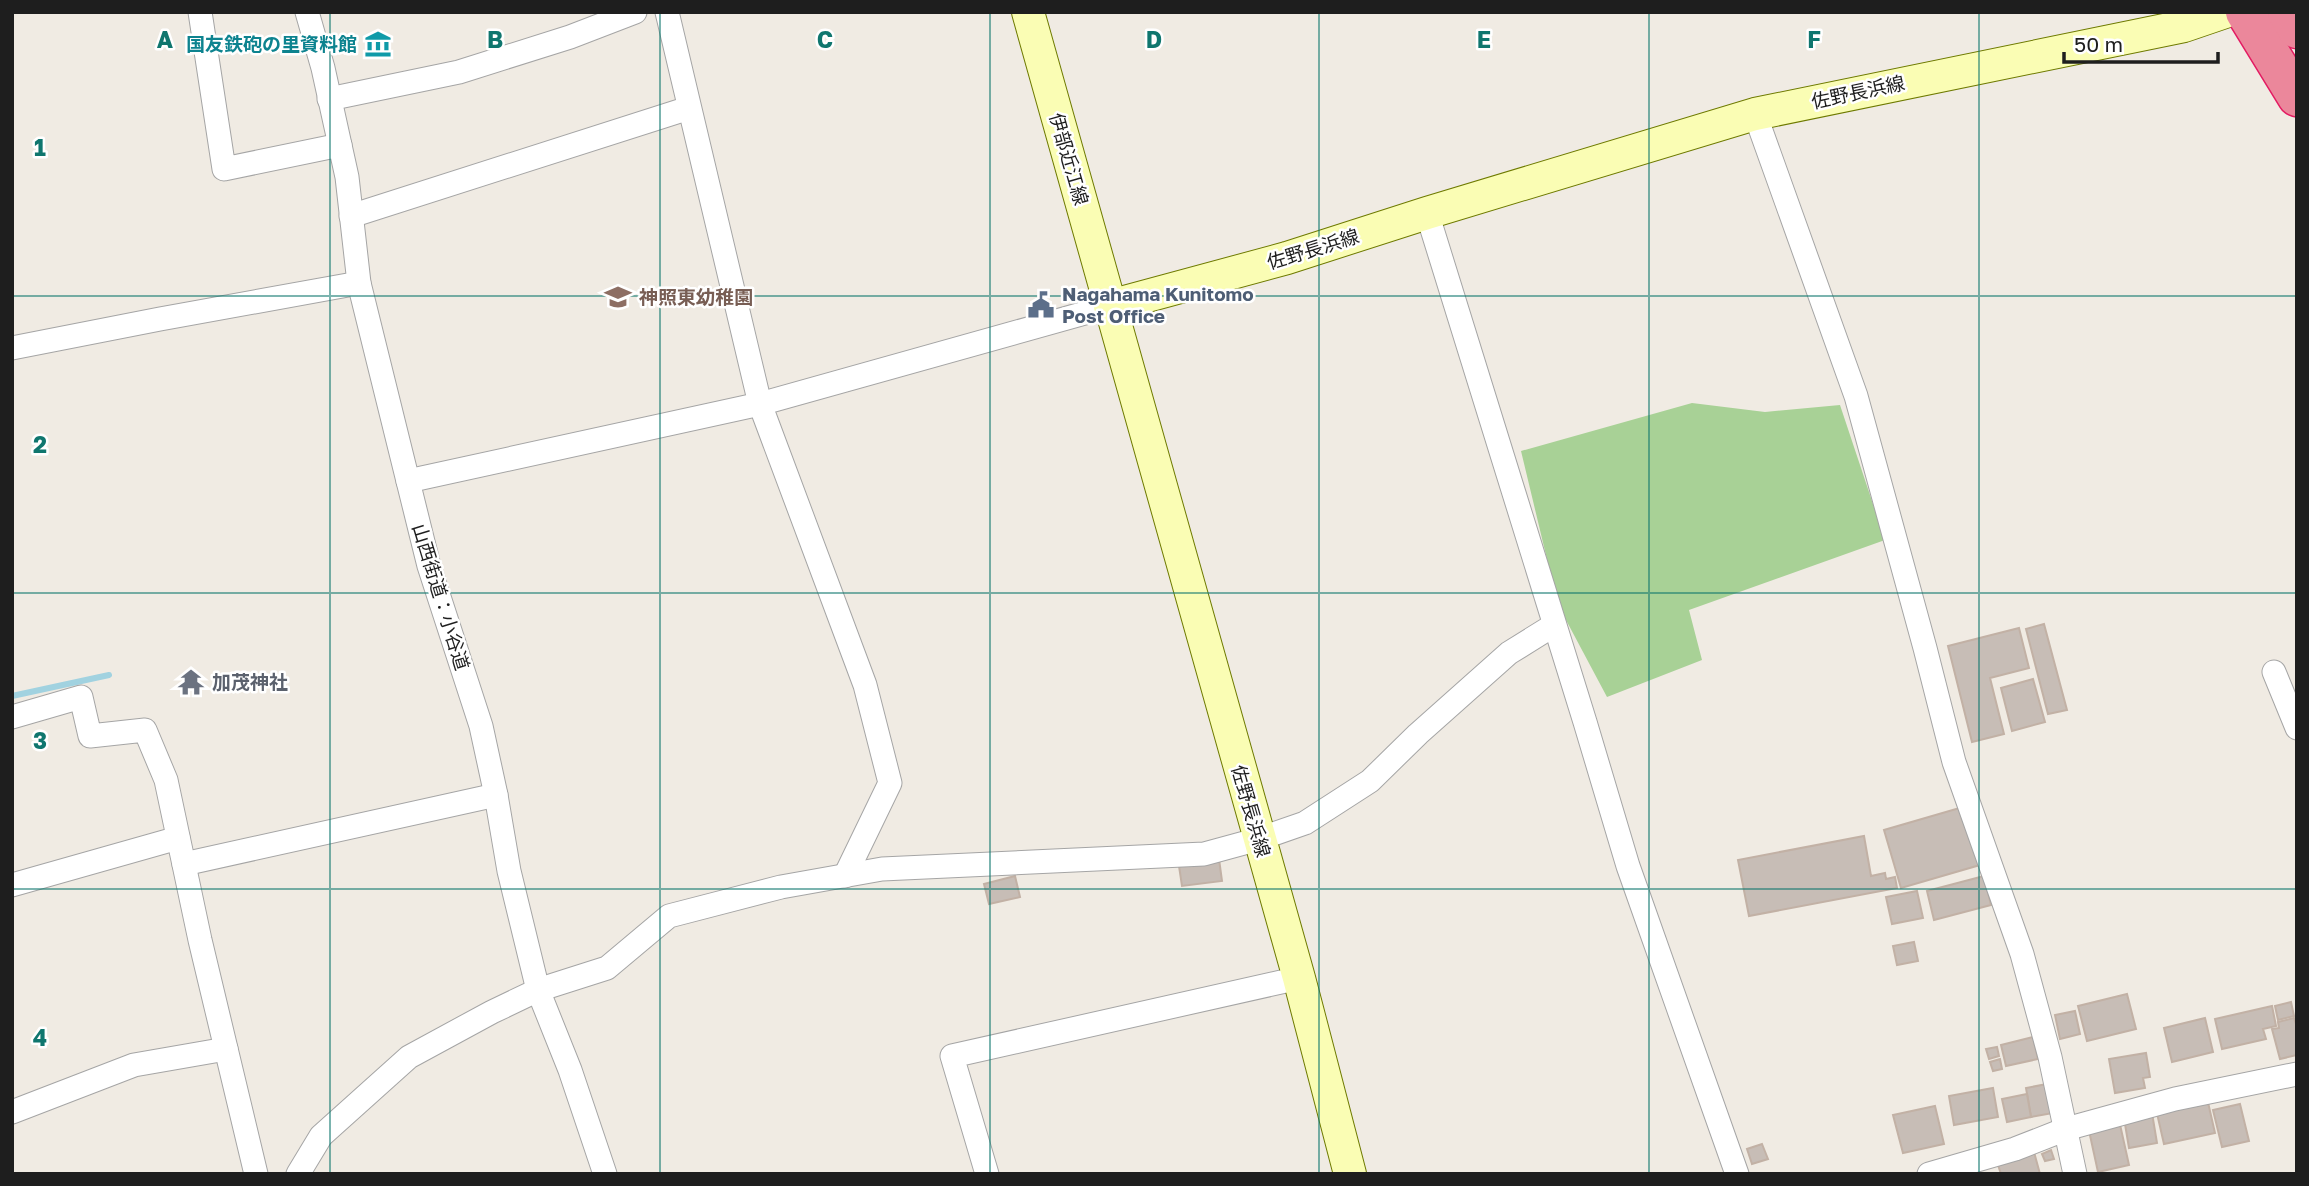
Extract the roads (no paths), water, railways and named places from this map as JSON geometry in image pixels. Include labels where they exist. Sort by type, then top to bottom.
[{"type":"highway","points":[[2245,12],[2297,97]]},
{"type":"highway","points":[[2287,12],[2297,29]]},
{"type":"main road","name":"伊部近江線","points":[[1028,12],[1110,306]]},
{"type":"main road","name":"佐野長浜線","points":[[1350,1174],[1299,978],[1110,306],[1287,258],[1755,114],[2184,26],[2225,12]]},
{"type":"street","points":[[200,12],[224,169],[340,145]]},
{"type":"street","name":"山西街道：小谷道","points":[[307,12],[347,177],[359,283],[429,566],[481,726],[509,871],[538,990],[570,1070],[604,1174]]},
{"type":"street","points":[[330,99],[459,72],[570,37],[635,12]]},
{"type":"street","points":[[667,12],[760,404],[865,685],[890,783],[845,876]]},
{"type":"street","points":[[351,216],[689,108]]},
{"type":"street","points":[[1755,114],[1856,396],[1926,648],[1954,762],[2022,954],[2075,1174]]},
{"type":"street","points":[[1427,213],[1628,866],[1737,1174]]},
{"type":"street","points":[[12,348],[359,283]]},
{"type":"street","points":[[408,481],[760,404],[1110,306]]},
{"type":"street","points":[[298,1174],[321,1136],[409,1057],[538,990],[607,968],[669,916],[781,887],[882,869],[1204,854],[1259,839],[1305,823],[1370,781],[1509,653],[1555,625]]},
{"type":"street","points":[[2274,671],[2297,728]]},
{"type":"street","points":[[12,717],[81,697],[90,736],[145,730],[166,780],[256,1174]]},
{"type":"street","points":[[184,864],[496,794]]},
{"type":"street","points":[[12,884],[178,838]]},
{"type":"street","points":[[987,1174],[952,1056],[1299,978]]},
{"type":"street","points":[[12,1112],[134,1065],[226,1049]]},
{"type":"street","points":[[1929,1174],[2015,1149],[2066,1129],[2175,1099],[2297,1074]]},
{"type":"waterway","points":[[12,696],[109,675]]},
{"type":"place","name":"国友鉄砲の里資料館","points":[[378,44]]},
{"type":"place","name":"神照東幼稚園","points":[[618,297]]},
{"type":"place","name":"Nagahama Kunitomo Post Office","points":[[1041,305]]},
{"type":"place","name":"加茂神社","points":[[191,682]]}]
